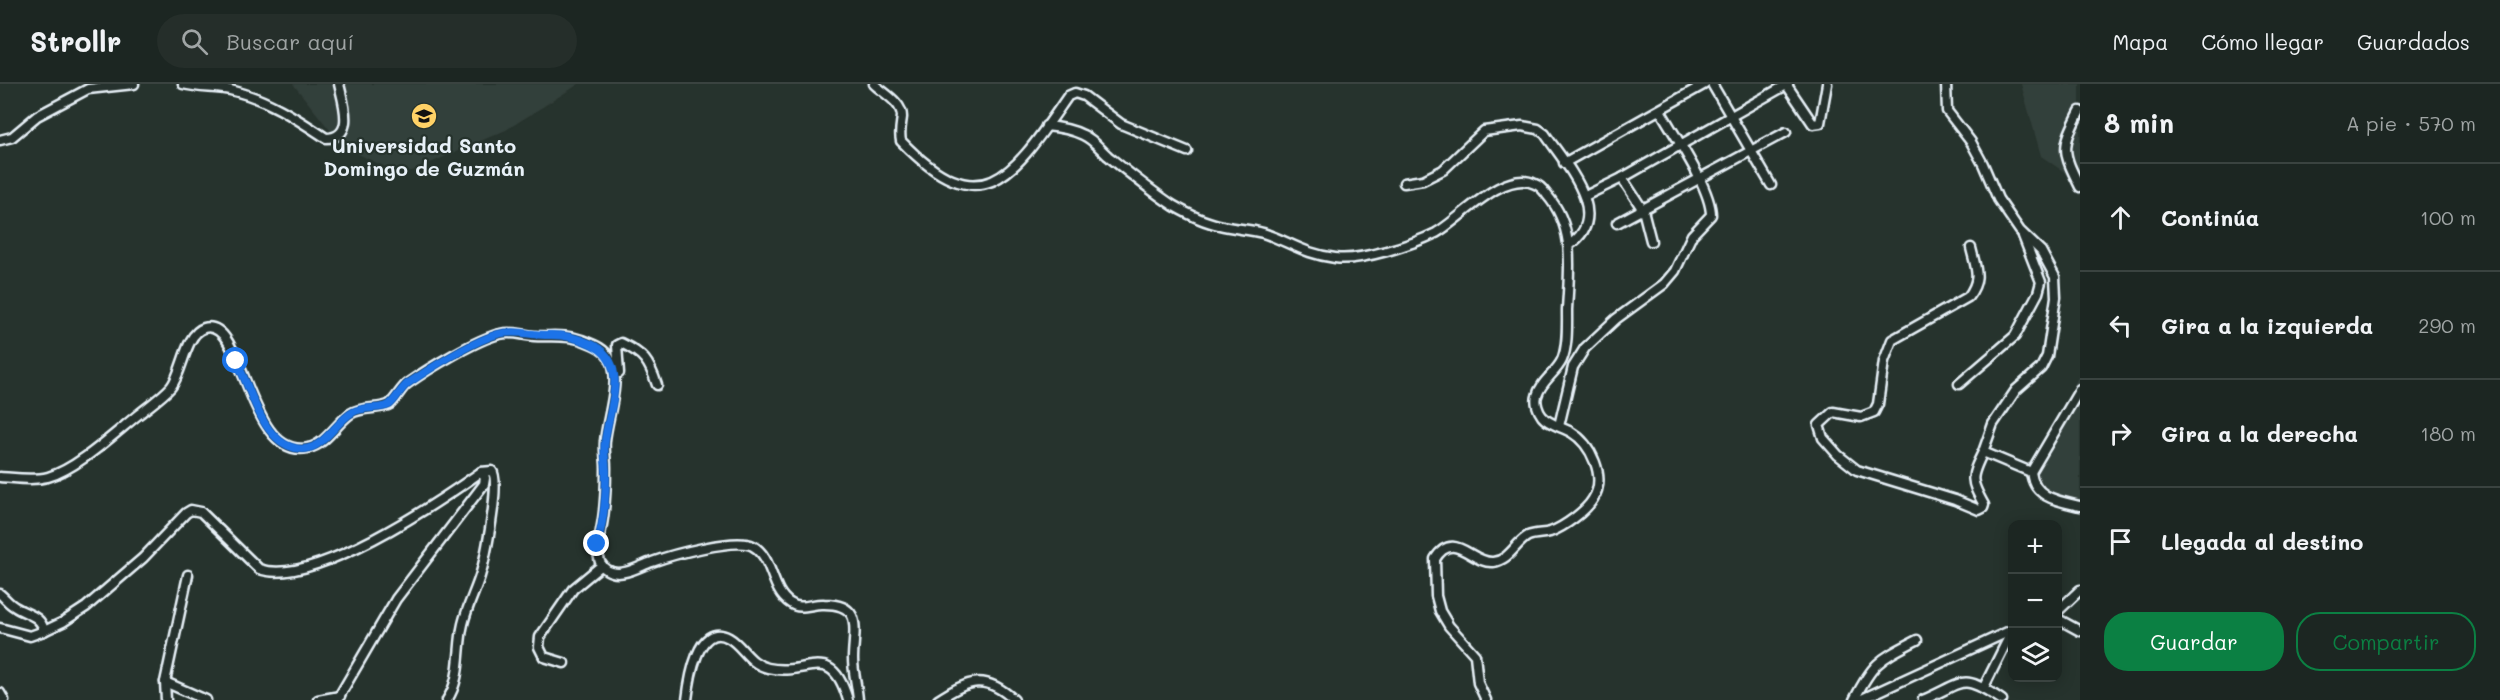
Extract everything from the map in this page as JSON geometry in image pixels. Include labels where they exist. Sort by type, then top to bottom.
[{"type":"street","points":[[0,140],[12,137],[37,116],[88,89],[134,84]]},
{"type":"street","points":[[183,84],[229,90],[266,101],[326,138],[333,138],[343,129],[347,120],[339,84]]},
{"type":"street","points":[[874,84],[897,104],[901,111],[899,134],[901,141],[946,178],[961,185],[982,185],[995,182],[1021,159],[1068,96],[1075,93],[1084,96],[1121,124],[1187,151]]},
{"type":"street","points":[[1564,163],[1705,84]]},
{"type":"street","points":[[1712,84],[1771,185]]},
{"type":"street","points":[[1585,196],[1622,178],[1787,84],[1813,124],[1820,123],[1827,84]]},
{"type":"street","points":[[1946,84],[1947,111],[1971,142],[1998,199],[2020,231],[2041,282],[2038,293],[2015,336],[1959,384]]},
{"type":"street","points":[[1559,426],[1573,367],[1585,348],[1616,319],[1664,284],[1675,271],[1692,236],[1711,214],[1710,205],[1699,179],[1660,110]]},
{"type":"street","points":[[2080,111],[2064,148],[2066,160],[2080,188]]},
{"type":"street","points":[[1046,126],[1060,127],[1087,136],[1142,183],[1175,206],[1200,219],[1264,233],[1305,252],[1336,259],[1359,258],[1426,237],[1445,227],[1484,195],[1522,181],[1531,182],[1540,187],[1557,206],[1569,245],[1567,320],[1563,356],[1536,396],[1542,416],[1581,440],[1595,463],[1598,485],[1588,505],[1556,529],[1530,536],[1510,554],[1498,561],[1484,561],[1461,548],[1453,547],[1442,551],[1435,559],[1436,596],[1440,611],[1449,626],[1475,655],[1478,683],[1486,700]]},
{"type":"street","points":[[1404,183],[1423,180],[1443,170],[1484,131],[1522,126],[1538,129],[1545,134],[1585,196],[1588,222],[1584,233],[1569,245]]},
{"type":"street","points":[[1617,223],[1786,132]]},
{"type":"street","points":[[1622,178],[1643,210],[1651,241]]},
{"type":"street","points":[[1971,248],[1977,270],[1977,285],[1968,297],[1892,340],[1884,361],[1878,404],[1874,412],[1860,417],[1845,412],[1833,412],[1819,425],[1823,438],[1838,455],[1857,470],[1955,500],[1979,510],[1984,505],[1972,485],[1974,469],[1993,424],[2016,390],[2041,368],[2047,356],[2056,297],[2055,277],[2041,250],[2020,231]]},
{"type":"street","points":[[0,477],[32,479],[53,475],[107,440],[172,386],[191,338],[206,327],[219,330],[225,336],[243,374],[249,393],[266,423],[280,440],[295,448],[315,446],[353,412],[388,405],[410,382],[441,362],[499,334],[519,332],[533,336],[572,337],[598,347],[610,357],[614,367],[613,396]]},
{"type":"street","points":[[657,385],[650,363],[639,353],[618,343],[619,371],[604,443],[606,472],[604,510],[597,544],[598,557],[602,566],[609,571],[623,573],[651,562],[691,551],[739,542],[752,546],[763,556],[774,582],[791,604],[802,607],[834,604],[852,615],[856,626],[852,657],[858,700]]},
{"type":"street","points":[[2080,389],[2031,472],[2033,484],[2044,496],[2080,506]]},
{"type":"street","points":[[1983,452],[2031,472]]},
{"type":"street","points":[[0,628],[30,636],[44,632],[79,612],[143,558],[191,510],[201,512],[259,569],[272,573],[320,563],[373,540],[481,472],[492,471],[496,477],[486,550],[462,627],[455,686],[447,700]]},
{"type":"street","points":[[318,700],[339,698],[396,598],[484,484],[485,478],[481,472]]},
{"type":"street","points":[[564,663],[543,657],[539,647],[540,637],[573,589],[602,566]]},
{"type":"street","points":[[166,700],[165,682],[188,575]]},
{"type":"street","points":[[2062,607],[2080,590]]},
{"type":"street","points":[[0,594],[18,609],[36,617],[43,623],[44,632]]},
{"type":"street","points":[[2062,621],[2080,631]]},
{"type":"street","points":[[1860,700],[2008,632]]},
{"type":"street","points":[[687,700],[690,674],[695,658],[706,641],[721,636],[730,638],[748,658],[767,668],[791,669],[819,664],[830,668],[837,674],[848,700]]},
{"type":"street","points":[[1854,700],[1869,671],[1883,658],[1917,640]]},
{"type":"street","points":[[1984,687],[2008,640]]},
{"type":"street","points":[[938,700],[968,682],[978,681],[992,684],[1014,700]]},
{"type":"street","points":[[1923,700],[1965,681],[1984,687],[2002,700]]},
{"type":"street","points":[[165,682],[206,700]]},
{"type":"street","points":[[0,693],[4,700]]},
{"type":"shaded area","name":"Universidad Santo Domingo de Guzmán","points":[[293,84],[579,84],[506,130],[412,171],[396,172],[358,154],[333,134]]},
{"type":"shaded area","points":[[2021,84],[2080,84],[2080,196],[2064,172],[2041,156]]},
{"type":"shaded area","points":[[2080,373],[2080,510],[2038,497],[2029,475]]},
{"type":"place","name":"Universidad Santo Domingo de Guzmán","points":[[424,116]]},
{"type":"route","points":[[236,361],[256,407],[272,432],[289,447],[301,449],[319,444],[353,412],[388,405],[405,386],[441,362],[478,342],[499,334],[519,332],[533,336],[558,335],[572,337],[598,347],[610,357],[614,372],[612,403],[604,443],[606,472],[604,510],[597,544]]}]
